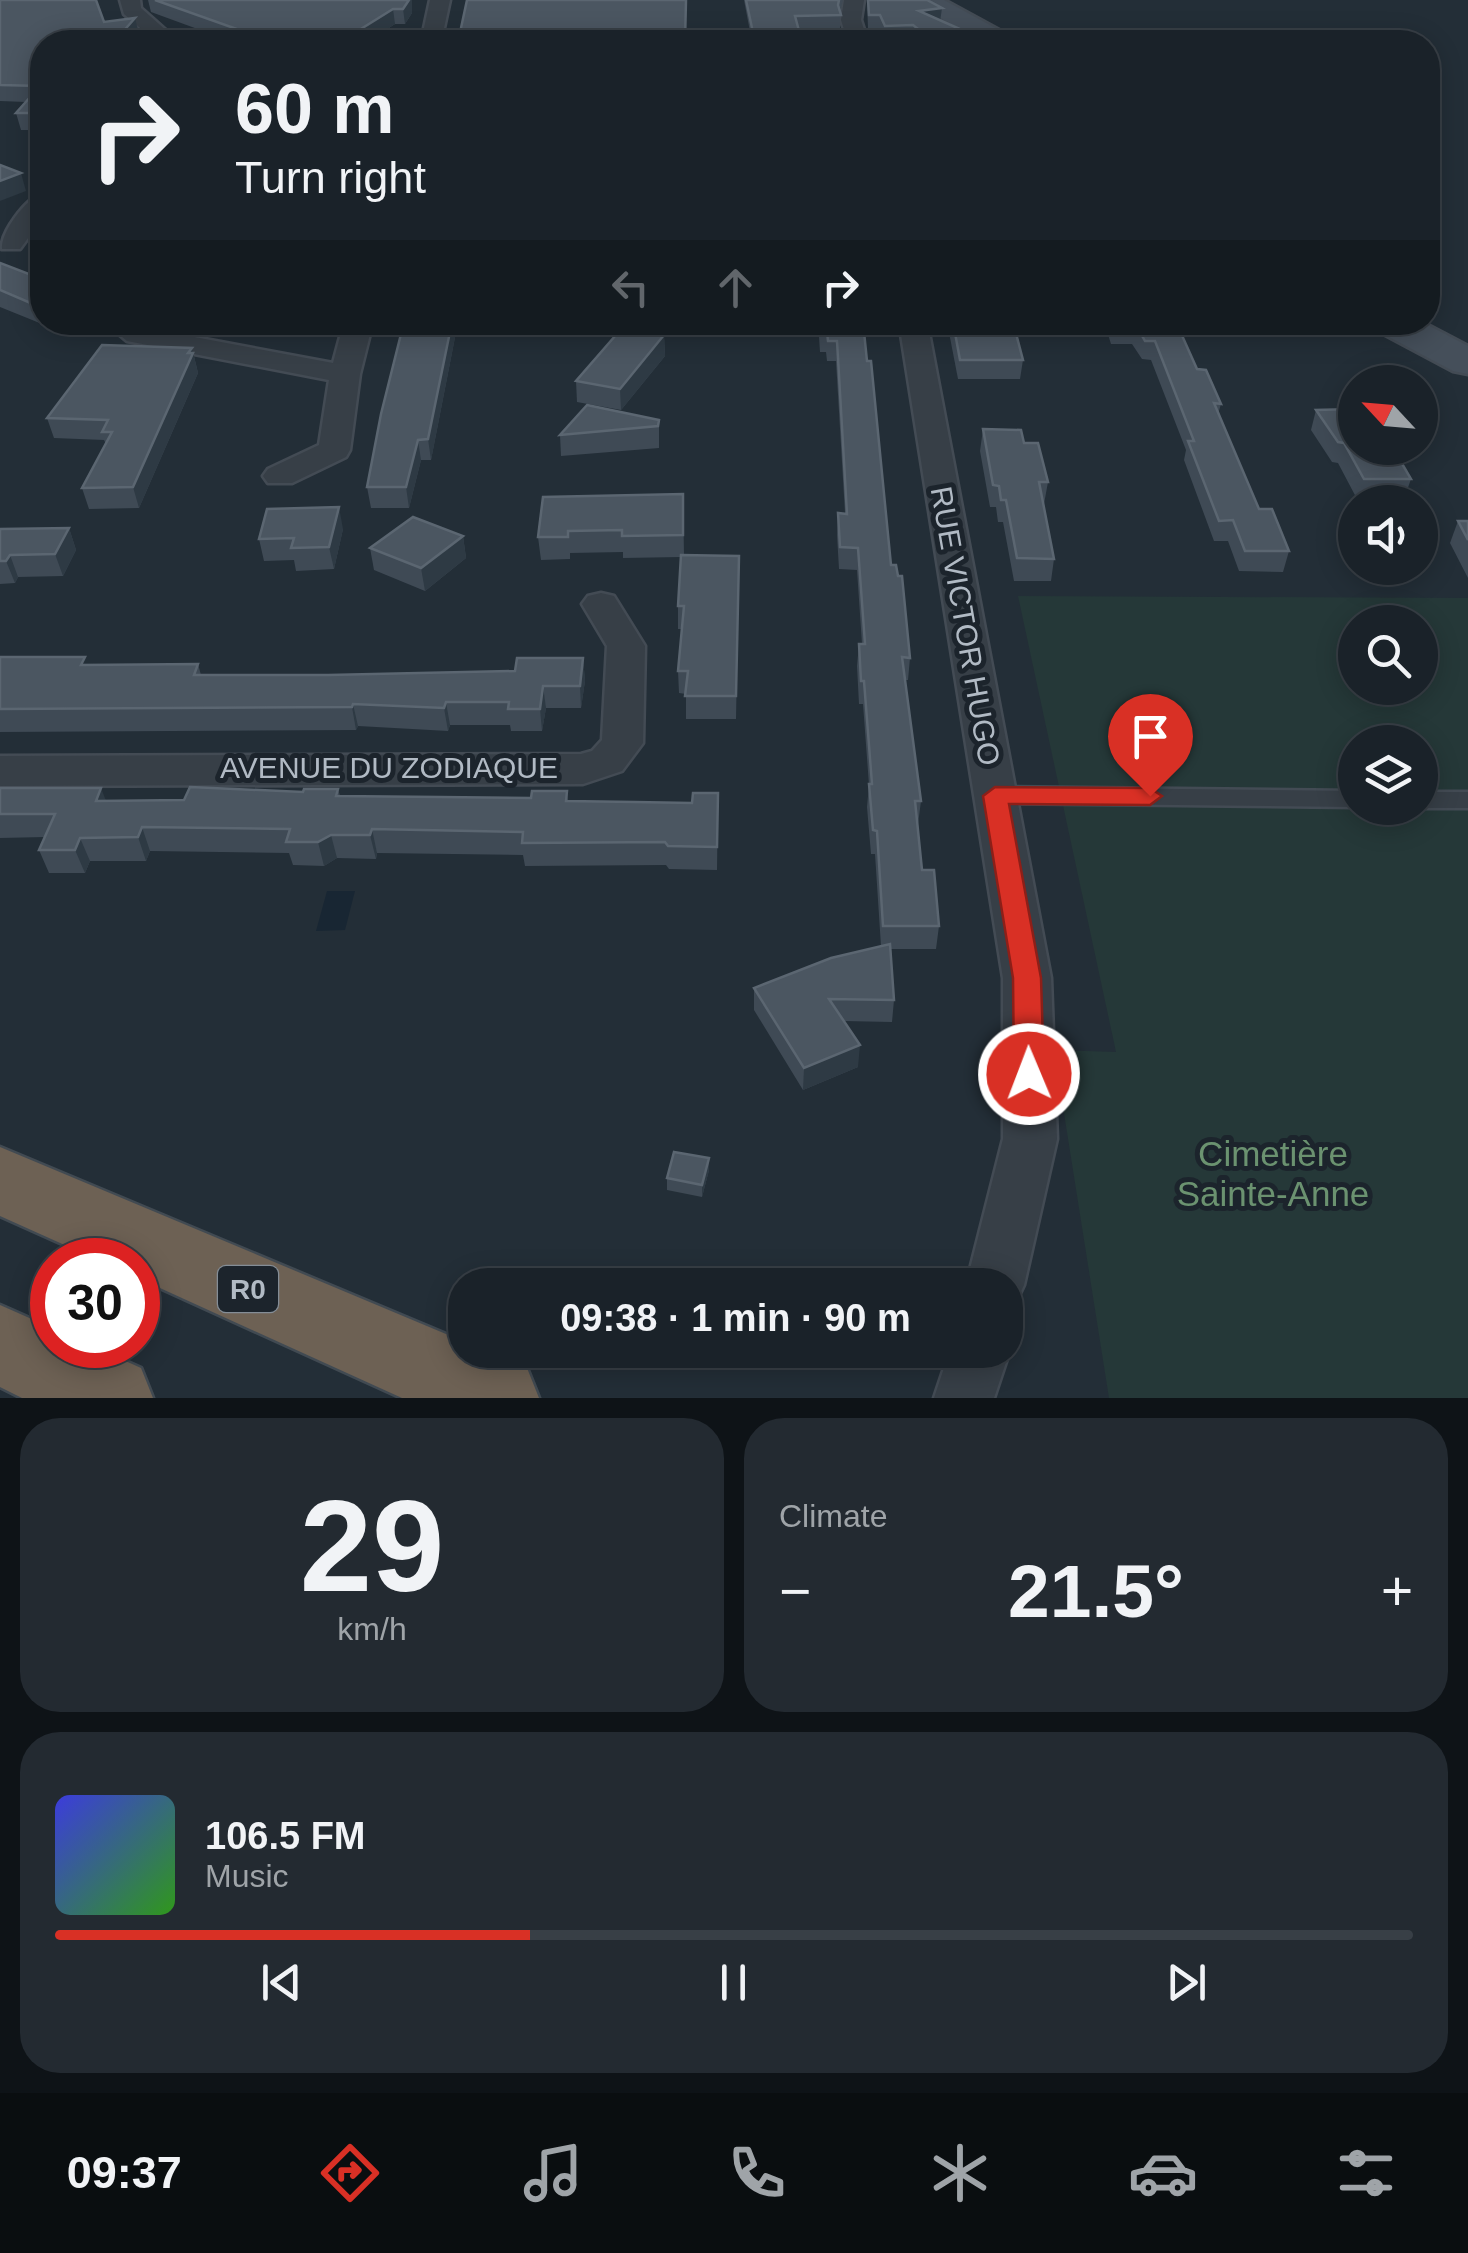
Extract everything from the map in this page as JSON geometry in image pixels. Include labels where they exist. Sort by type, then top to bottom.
[{"type":"highway","name":"R0","points":[[0,1180],[497,1398]]},
{"type":"highway","points":[[0,1345],[112,1398]]},
{"type":"main road","points":[[924,0],[978,30]]},
{"type":"main road","points":[[1415,335],[1468,362]]},
{"type":"street","points":[[130,0],[130,10],[154,30]]},
{"type":"street","points":[[434,30],[441,0]]},
{"type":"street","points":[[854,0],[851,20],[854,30]]},
{"type":"street","points":[[30,215],[6,240],[30,250]]},
{"type":"street","points":[[136,335],[345,374]]},
{"type":"street","points":[[280,476],[334,450],[355,335]]},
{"type":"street","name":"RUE VICTOR HUGO","points":[[915,335],[1027,978],[1030,1139],[999,1268]]},
{"type":"street","name":"AVENUE DU ZODIAQUE","points":[[0,771],[583,769],[607,761],[622,743],[626,646],[600,604]]},
{"type":"lane","points":[[995,796],[1338,799]]},
{"type":"lane","points":[[1438,800],[1468,800]]},
{"type":"green space","name":"Cimetière Sainte-Anne","points":[[1018,596],[1468,598],[1468,1398],[1109,1398],[1054,1050],[1116,1052]]},
{"type":"water","points":[[327,891],[355,891],[345,930],[316,931]]},
{"type":"building","points":[[0,0],[96,0],[104,22],[135,18],[124,30],[30,30],[30,86],[0,85]]},
{"type":"building","points":[[155,0],[409,0],[403,9],[393,9],[359,30],[239,30]]},
{"type":"building","points":[[467,0],[686,0],[685,30],[461,30]]},
{"type":"building","points":[[746,0],[839,0],[841,15],[795,16],[799,30],[752,30]]},
{"type":"building","points":[[868,0],[927,0],[942,8],[919,11],[962,30],[885,26],[880,15],[869,15]]},
{"type":"building","points":[[30,97],[30,113],[16,113]]},
{"type":"building","points":[[0,165],[21,173],[0,181]]},
{"type":"building","points":[[0,263],[30,275],[30,303],[0,290]]},
{"type":"building","points":[[401,335],[449,335],[428,439],[418,440],[406,487],[367,487]]},
{"type":"building","points":[[616,335],[664,335],[620,389],[576,381]]},
{"type":"building","points":[[827,335],[864,335],[867,361],[871,361],[891,565],[896,565],[898,576],[902,576],[910,658],[902,657],[921,801],[915,801],[922,870],[934,870],[939,926],[883,926],[861,681],[859,644],[865,644],[858,548],[840,547],[838,513],[847,514],[837,341],[828,341]]},
{"type":"building","points":[[955,335],[1016,335],[1023,360],[960,360]]},
{"type":"building","points":[[1142,335],[1182,335],[1197,369],[1206,370],[1221,404],[1214,403],[1259,509],[1272,509],[1289,551],[1245,551],[1233,520],[1219,521],[1188,441],[1194,441],[1155,341],[1145,341]]},
{"type":"building","points":[[102,345],[192,348],[133,487],[82,488],[112,432],[102,432],[108,420],[47,418]]},
{"type":"building","points":[[587,405],[659,420],[658,426],[560,435]]},
{"type":"building","points":[[1338,409],[1338,442],[1316,410]]},
{"type":"building","points":[[983,429],[1021,430],[1024,443],[1038,443],[1048,482],[1039,482],[1054,559],[1017,558],[1006,500],[1001,500],[999,486],[993,485]]},
{"type":"building","points":[[1356,465],[1403,465],[1411,479],[1364,479]]},
{"type":"building","points":[[683,494],[683,535],[622,536],[622,530],[568,531],[568,537],[538,537],[543,497]]},
{"type":"building","points":[[339,507],[329,547],[291,548],[294,538],[259,539],[267,509]]},
{"type":"building","points":[[413,517],[463,536],[421,568],[370,548]]},
{"type":"building","points":[[1458,521],[1468,521],[1468,540]]},
{"type":"building","points":[[69,528],[55,554],[10,555],[6,561],[0,561],[0,529]]},
{"type":"building","points":[[681,555],[739,556],[736,696],[685,696],[688,671],[678,671],[684,606],[678,606]]},
{"type":"building","points":[[0,657],[85,657],[81,665],[198,664],[194,675],[515,671],[517,658],[583,658],[580,686],[543,686],[540,709],[508,709],[509,702],[446,702],[444,708],[353,704],[0,709]]},
{"type":"building","points":[[190,787],[303,792],[338,789],[336,796],[531,798],[532,791],[567,791],[566,801],[692,803],[693,793],[718,793],[717,847],[668,846],[665,842],[522,843],[523,832],[372,829],[370,835],[331,835],[318,842],[286,842],[290,829],[142,827],[138,837],[80,838],[75,850],[39,850],[55,814],[0,814],[0,788],[101,788],[96,801],[184,800]]},
{"type":"building","points":[[890,944],[894,1000],[829,999],[860,1045],[804,1068],[754,988],[831,958]]},
{"type":"building","points":[[674,1152],[709,1158],[702,1185],[667,1178]]},
{"type":"route","points":[[1029,1074],[1027,978],[995,796],[1150,796]]}]
